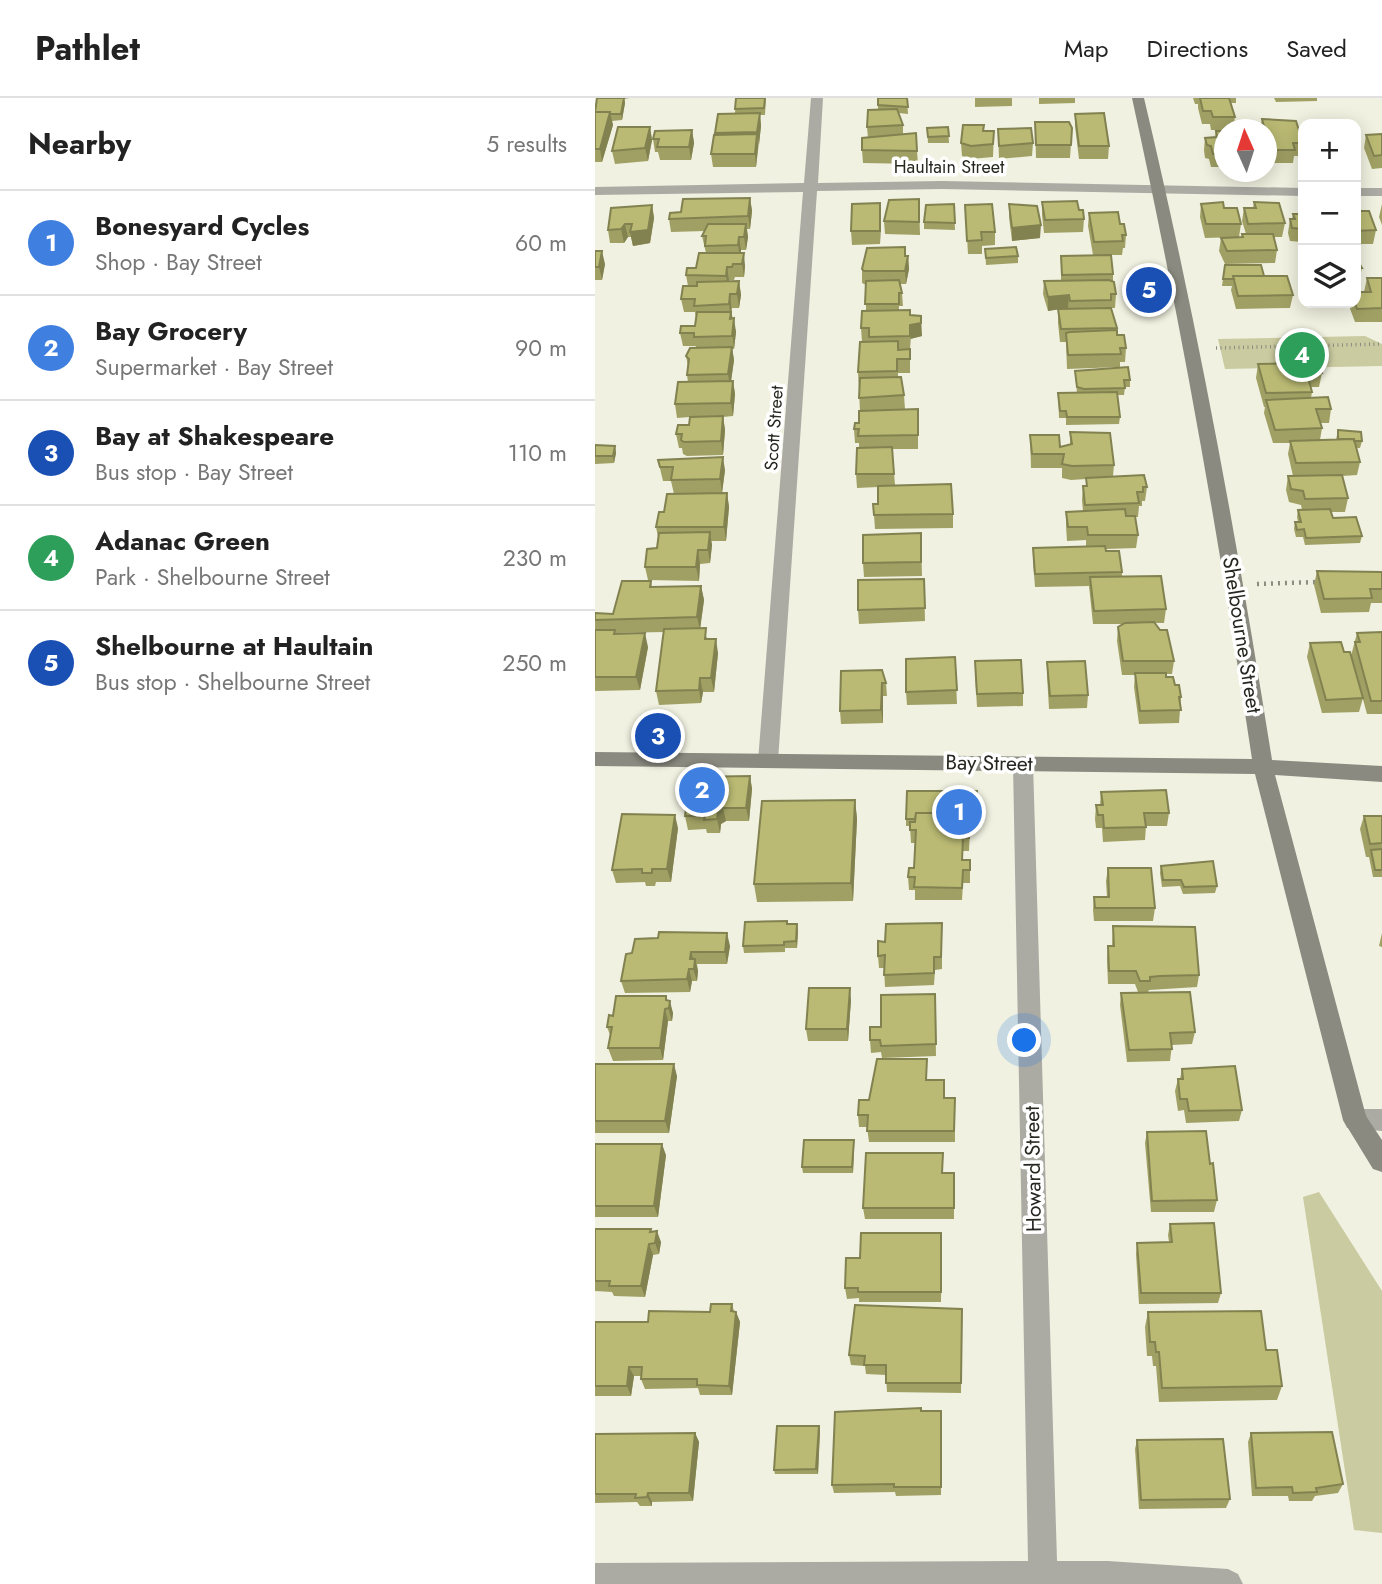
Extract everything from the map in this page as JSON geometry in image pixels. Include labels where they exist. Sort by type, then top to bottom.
[{"type":"main road","name":"Shelbourne Street","points":[[1138,98],[1191,348],[1235,584],[1263,767],[1355,1120],[1382,1161]]},
{"type":"main road","name":"Bay Street","points":[[595,759],[1263,767],[1382,774]]},
{"type":"street","name":"Scott Street","points":[[768,761],[817,98]]},
{"type":"street","name":"Haultain Street","points":[[595,191],[942,185],[1298,192]]},
{"type":"street","points":[[1361,192],[1382,192]]},
{"type":"street","name":"Howard Street","points":[[1023,764],[1043,1574]]},
{"type":"street","points":[[1355,1120],[1382,1120]]},
{"type":"street","points":[[595,1577],[1043,1574],[1228,1584]]},
{"type":"path","points":[[1191,348],[1382,344]]},
{"type":"path","points":[[1235,584],[1327,582]]},
{"type":"green space","points":[[1365,336],[1382,344],[1382,366],[1225,369],[1218,339]]},
{"type":"green space","points":[[1319,1192],[1382,1291],[1382,1533],[1354,1530],[1303,1197]]},
{"type":"building","points":[[597,98],[624,98],[621,114],[595,112]]},
{"type":"building","points":[[736,98],[765,98],[764,108],[735,109]]},
{"type":"building","points":[[878,98],[907,98],[908,107],[878,105]]},
{"type":"building","points":[[1200,98],[1229,98],[1235,117],[1213,117],[1211,111],[1203,111]]},
{"type":"building","points":[[897,109],[903,125],[867,127],[868,110]]},
{"type":"building","points":[[595,112],[610,112],[600,149],[595,149]]},
{"type":"building","points":[[760,113],[757,132],[715,133],[718,114]]},
{"type":"building","points":[[1104,113],[1109,146],[1079,146],[1075,114]]},
{"type":"building","points":[[1277,120],[1296,121],[1298,143],[1293,143],[1295,150],[1277,150]]},
{"type":"building","points":[[1035,122],[1069,122],[1072,128],[1071,145],[1036,145]]},
{"type":"building","points":[[963,125],[984,125],[983,131],[994,131],[993,144],[971,146],[961,143]]},
{"type":"building","points":[[618,127],[650,127],[645,148],[612,151]]},
{"type":"building","points":[[948,127],[949,136],[928,137],[927,128]]},
{"type":"building","points":[[1031,128],[1033,143],[999,146],[998,129]]},
{"type":"building","points":[[692,130],[689,147],[657,147],[659,139],[653,139],[655,131]]},
{"type":"building","points":[[916,133],[917,151],[862,150],[862,138]]},
{"type":"building","points":[[757,134],[755,154],[711,154],[714,135]]},
{"type":"building","points":[[1382,134],[1382,155],[1374,156],[1366,135]]},
{"type":"building","points":[[1214,137],[1214,154],[1211,146],[1207,145],[1205,138]]},
{"type":"building","points":[[750,198],[748,216],[669,219],[670,213],[681,212],[683,199]]},
{"type":"building","points":[[919,199],[919,222],[884,221],[889,200]]},
{"type":"building","points":[[1077,201],[1079,210],[1083,210],[1084,219],[1045,220],[1042,202]]},
{"type":"building","points":[[1223,202],[1224,208],[1237,208],[1241,224],[1206,224],[1201,204]]},
{"type":"building","points":[[1254,202],[1279,203],[1285,223],[1248,224],[1244,208],[1256,208]]},
{"type":"building","points":[[880,203],[880,231],[851,231],[852,204]]},
{"type":"building","points":[[954,204],[955,223],[924,222],[926,205]]},
{"type":"building","points":[[992,204],[995,232],[981,232],[982,240],[967,241],[965,205]]},
{"type":"building","points":[[1009,204],[1037,206],[1041,225],[1012,228]]},
{"type":"building","points":[[652,205],[648,230],[630,232],[632,224],[625,224],[621,229],[608,230],[611,208]]},
{"type":"building","points":[[1361,211],[1369,211],[1376,230],[1361,231]]},
{"type":"building","points":[[1118,212],[1126,235],[1122,235],[1123,241],[1094,242],[1089,213]]},
{"type":"building","points":[[1293,214],[1298,214],[1298,229],[1292,228],[1290,219],[1295,219]]},
{"type":"building","points":[[708,224],[746,224],[744,237],[739,237],[738,245],[705,246],[706,236],[702,236]]},
{"type":"building","points":[[1242,234],[1273,234],[1277,250],[1227,251],[1221,238],[1243,237]]},
{"type":"building","points":[[905,247],[905,256],[908,256],[905,271],[862,269],[867,248]]},
{"type":"building","points":[[1016,247],[1018,256],[986,258],[985,249]]},
{"type":"building","points":[[595,251],[602,251],[599,267],[595,267]]},
{"type":"building","points":[[699,253],[744,253],[742,264],[727,267],[726,276],[686,275],[687,268],[696,268]]},
{"type":"building","points":[[1111,255],[1113,274],[1062,275],[1061,256]]},
{"type":"building","points":[[1225,265],[1261,265],[1264,276],[1233,276],[1234,279],[1223,279]]},
{"type":"building","points":[[1233,276],[1287,276],[1293,295],[1238,296]]},
{"type":"building","points":[[1367,278],[1382,278],[1382,308],[1357,309],[1361,308],[1361,292],[1371,292]]},
{"type":"building","points":[[899,280],[902,293],[899,293],[899,304],[865,304],[866,281]]},
{"type":"building","points":[[739,281],[737,294],[730,294],[729,304],[694,306],[695,299],[681,299],[683,286],[697,286],[697,282]]},
{"type":"building","points":[[1044,281],[1114,282],[1116,294],[1111,294],[1111,300],[1070,301],[1069,295],[1048,297]]},
{"type":"building","points":[[1111,308],[1117,328],[1061,329],[1058,309]]},
{"type":"building","points":[[910,310],[910,315],[921,316],[921,323],[910,325],[910,336],[869,337],[869,328],[861,328],[862,311]]},
{"type":"building","points":[[697,312],[731,312],[730,319],[734,318],[732,336],[694,337],[694,333],[680,333],[681,326],[695,326]]},
{"type":"building","points":[[1117,330],[1117,335],[1124,335],[1126,348],[1120,348],[1121,354],[1068,355],[1066,333]]},
{"type":"building","points":[[898,341],[898,350],[910,349],[910,359],[897,359],[897,371],[858,372],[860,342]]},
{"type":"building","points":[[732,347],[728,374],[687,375],[689,359],[686,356],[690,348]]},
{"type":"building","points":[[1319,363],[1322,373],[1307,374],[1312,392],[1266,393],[1258,364]]},
{"type":"building","points":[[1128,367],[1130,380],[1124,380],[1125,388],[1077,387],[1075,371]]},
{"type":"building","points":[[901,377],[904,395],[859,398],[860,378]]},
{"type":"building","points":[[733,381],[731,403],[675,404],[678,382]]},
{"type":"building","points":[[1117,392],[1120,417],[1067,417],[1066,411],[1060,411],[1058,393]]},
{"type":"building","points":[[1328,397],[1331,409],[1316,409],[1322,428],[1275,430],[1266,400]]},
{"type":"building","points":[[918,409],[918,435],[858,436],[859,429],[854,429],[855,423],[859,423],[859,411]]},
{"type":"building","points":[[723,416],[721,441],[684,442],[681,440],[682,434],[676,434],[678,425],[689,425],[690,417]]},
{"type":"building","points":[[1338,430],[1361,432],[1362,441],[1338,439]]},
{"type":"building","points":[[1070,432],[1110,433],[1114,465],[1072,466],[1062,464],[1064,454],[1032,454],[1030,435],[1059,435],[1060,447],[1072,444]]},
{"type":"building","points":[[1354,439],[1360,462],[1296,463],[1290,441]]},
{"type":"building","points":[[595,445],[615,446],[613,456],[595,456]]},
{"type":"building","points":[[892,447],[894,474],[856,474],[857,448]]},
{"type":"building","points":[[723,457],[720,479],[671,480],[673,467],[660,467],[658,460]]},
{"type":"building","points":[[1144,475],[1147,487],[1143,487],[1143,492],[1137,492],[1139,503],[1085,505],[1083,486],[1087,486],[1086,478]]},
{"type":"building","points":[[1342,475],[1348,498],[1305,499],[1303,491],[1291,489],[1288,476]]},
{"type":"building","points":[[951,484],[953,514],[874,515],[873,504],[878,504],[878,486]]},
{"type":"building","points":[[727,493],[724,527],[656,527],[659,512],[664,512],[667,494]]},
{"type":"building","points":[[1125,509],[1126,516],[1135,516],[1138,535],[1088,535],[1087,527],[1068,527],[1066,512]]},
{"type":"building","points":[[1330,509],[1333,518],[1356,517],[1362,536],[1306,538],[1304,529],[1297,530],[1295,522],[1301,522],[1298,510]]},
{"type":"building","points":[[710,532],[708,550],[698,550],[696,567],[645,567],[647,549],[657,548],[659,533]]},
{"type":"building","points":[[921,533],[921,562],[863,563],[863,535]]},
{"type":"building","points":[[1105,546],[1106,551],[1119,551],[1122,572],[1035,574],[1033,548]]},
{"type":"building","points":[[1317,571],[1382,572],[1382,589],[1370,589],[1372,598],[1324,599]]},
{"type":"building","points":[[1161,576],[1166,609],[1094,611],[1090,577]]},
{"type":"building","points":[[924,579],[925,608],[858,610],[858,580]]},
{"type":"building","points":[[622,581],[651,581],[650,587],[701,586],[697,617],[595,620],[595,613],[613,614]]},
{"type":"building","points":[[1154,622],[1160,630],[1167,630],[1174,661],[1123,661],[1118,627],[1125,623]]},
{"type":"building","points":[[706,628],[705,639],[716,639],[711,678],[700,678],[699,690],[656,691],[664,629]]},
{"type":"building","points":[[595,630],[615,630],[614,634],[645,633],[636,677],[595,677]]},
{"type":"building","points":[[1382,632],[1382,701],[1371,701],[1355,642],[1360,642],[1357,633]]},
{"type":"building","points":[[1341,642],[1344,652],[1350,652],[1363,698],[1326,700],[1310,643]]},
{"type":"building","points":[[955,657],[957,690],[906,692],[906,659]]},
{"type":"building","points":[[1021,660],[1023,693],[977,694],[975,661]]},
{"type":"building","points":[[1085,661],[1088,695],[1050,696],[1047,662]]},
{"type":"building","points":[[882,670],[886,683],[882,683],[881,710],[840,711],[841,671]]},
{"type":"building","points":[[1135,673],[1166,673],[1166,677],[1173,677],[1175,685],[1179,685],[1181,710],[1140,711]]},
{"type":"building","points":[[750,776],[746,808],[723,808],[718,811],[717,819],[704,820],[705,816],[685,816],[690,777]]},
{"type":"building","points":[[1166,790],[1169,813],[1144,813],[1146,827],[1104,828],[1103,815],[1098,815],[1096,805],[1103,805],[1101,792]]},
{"type":"building","points":[[907,791],[977,791],[976,820],[963,820],[963,813],[916,813],[915,819],[906,819]]},
{"type":"building","points":[[855,800],[851,883],[754,884],[762,801]]},
{"type":"building","points":[[916,813],[963,813],[962,828],[970,828],[969,838],[963,838],[962,860],[970,860],[970,870],[963,870],[962,888],[914,887],[915,877],[908,877],[909,868],[914,868],[916,830],[910,830],[910,822],[915,822]]},
{"type":"building","points":[[622,814],[675,815],[667,869],[652,869],[652,873],[642,873],[642,869],[612,870]]},
{"type":"building","points":[[1364,816],[1382,816],[1382,843],[1370,844]]},
{"type":"building","points":[[1382,849],[1382,870],[1375,870],[1371,850]]},
{"type":"building","points":[[1213,861],[1217,886],[1184,887],[1181,880],[1163,880],[1161,866]]},
{"type":"building","points":[[1108,868],[1151,868],[1155,908],[1095,908],[1094,897],[1109,897]]},
{"type":"building","points":[[787,921],[787,924],[797,924],[796,941],[784,942],[784,945],[743,946],[745,922]]},
{"type":"building","points":[[942,923],[941,957],[934,957],[934,973],[884,975],[885,955],[878,956],[878,941],[885,942],[886,924]]},
{"type":"building","points":[[1113,926],[1195,927],[1199,975],[1150,977],[1150,981],[1140,981],[1136,971],[1109,971],[1108,946],[1114,946]]},
{"type":"building","points":[[659,932],[727,933],[725,952],[691,952],[690,959],[695,959],[694,969],[689,969],[687,979],[621,981],[626,954],[632,953],[635,939],[658,938]]},
{"type":"building","points":[[809,988],[850,988],[847,1029],[806,1029]]},
{"type":"building","points":[[1190,992],[1195,1032],[1170,1033],[1172,1049],[1129,1050],[1121,993]]},
{"type":"building","points":[[935,994],[936,1044],[881,1046],[880,1040],[870,1040],[870,1027],[881,1027],[881,995]]},
{"type":"building","points":[[616,996],[666,996],[666,1000],[670,1001],[669,1008],[665,1009],[660,1048],[608,1048],[612,1027],[607,1027],[609,1015],[613,1016]]},
{"type":"building","points":[[877,1059],[927,1059],[926,1080],[944,1080],[944,1098],[955,1098],[954,1131],[867,1131],[868,1115],[858,1115],[859,1100],[869,1100]]},
{"type":"building","points":[[595,1064],[674,1064],[665,1121],[595,1121]]},
{"type":"building","points":[[1235,1066],[1242,1110],[1189,1111],[1187,1099],[1180,1099],[1178,1079],[1183,1079],[1182,1069]]},
{"type":"building","points":[[1206,1131],[1217,1200],[1152,1201],[1147,1132]]},
{"type":"building","points":[[804,1140],[854,1140],[852,1167],[802,1167]]},
{"type":"building","points":[[595,1144],[662,1144],[654,1206],[595,1206]]},
{"type":"building","points":[[866,1153],[943,1153],[942,1173],[954,1173],[954,1208],[863,1208]]},
{"type":"building","points":[[1214,1223],[1221,1293],[1141,1293],[1137,1243],[1172,1242],[1170,1224]]},
{"type":"building","points":[[595,1229],[657,1231],[655,1243],[649,1244],[641,1286],[609,1286],[610,1281],[595,1281]]},
{"type":"building","points":[[861,1233],[941,1233],[941,1292],[858,1292],[858,1288],[845,1288],[846,1258],[860,1258]]},
{"type":"building","points":[[711,1304],[732,1304],[731,1311],[736,1312],[729,1386],[697,1385],[697,1379],[641,1379],[642,1367],[629,1367],[627,1386],[595,1386],[595,1322],[648,1322],[649,1311],[710,1312]]},
{"type":"building","points":[[855,1305],[962,1309],[961,1383],[886,1383],[886,1365],[864,1365],[865,1356],[849,1355]]},
{"type":"building","points":[[1261,1311],[1266,1350],[1277,1350],[1282,1386],[1162,1388],[1159,1352],[1156,1352],[1155,1342],[1150,1342],[1148,1312]]},
{"type":"building","points":[[921,1408],[921,1411],[941,1411],[941,1487],[894,1487],[894,1484],[832,1485],[835,1412]]},
{"type":"building","points":[[777,1426],[819,1426],[816,1469],[774,1470]]},
{"type":"building","points":[[1332,1432],[1343,1484],[1316,1488],[1317,1492],[1293,1493],[1292,1487],[1256,1488],[1251,1433]]},
{"type":"building","points":[[695,1433],[689,1493],[648,1493],[647,1497],[635,1498],[636,1494],[595,1494],[595,1434]]},
{"type":"building","points":[[1223,1439],[1230,1499],[1141,1500],[1137,1440]]},
{"type":"place","name":"Shelbourne at Haultain","points":[[1149,290]]},
{"type":"place","name":"Adanac Green","points":[[1302,355]]},
{"type":"place","name":"Bay at Shakespeare","points":[[658,736]]},
{"type":"place","name":"Bay Grocery","points":[[702,790]]},
{"type":"place","name":"Bonesyard Cycles","points":[[959,812]]}]
